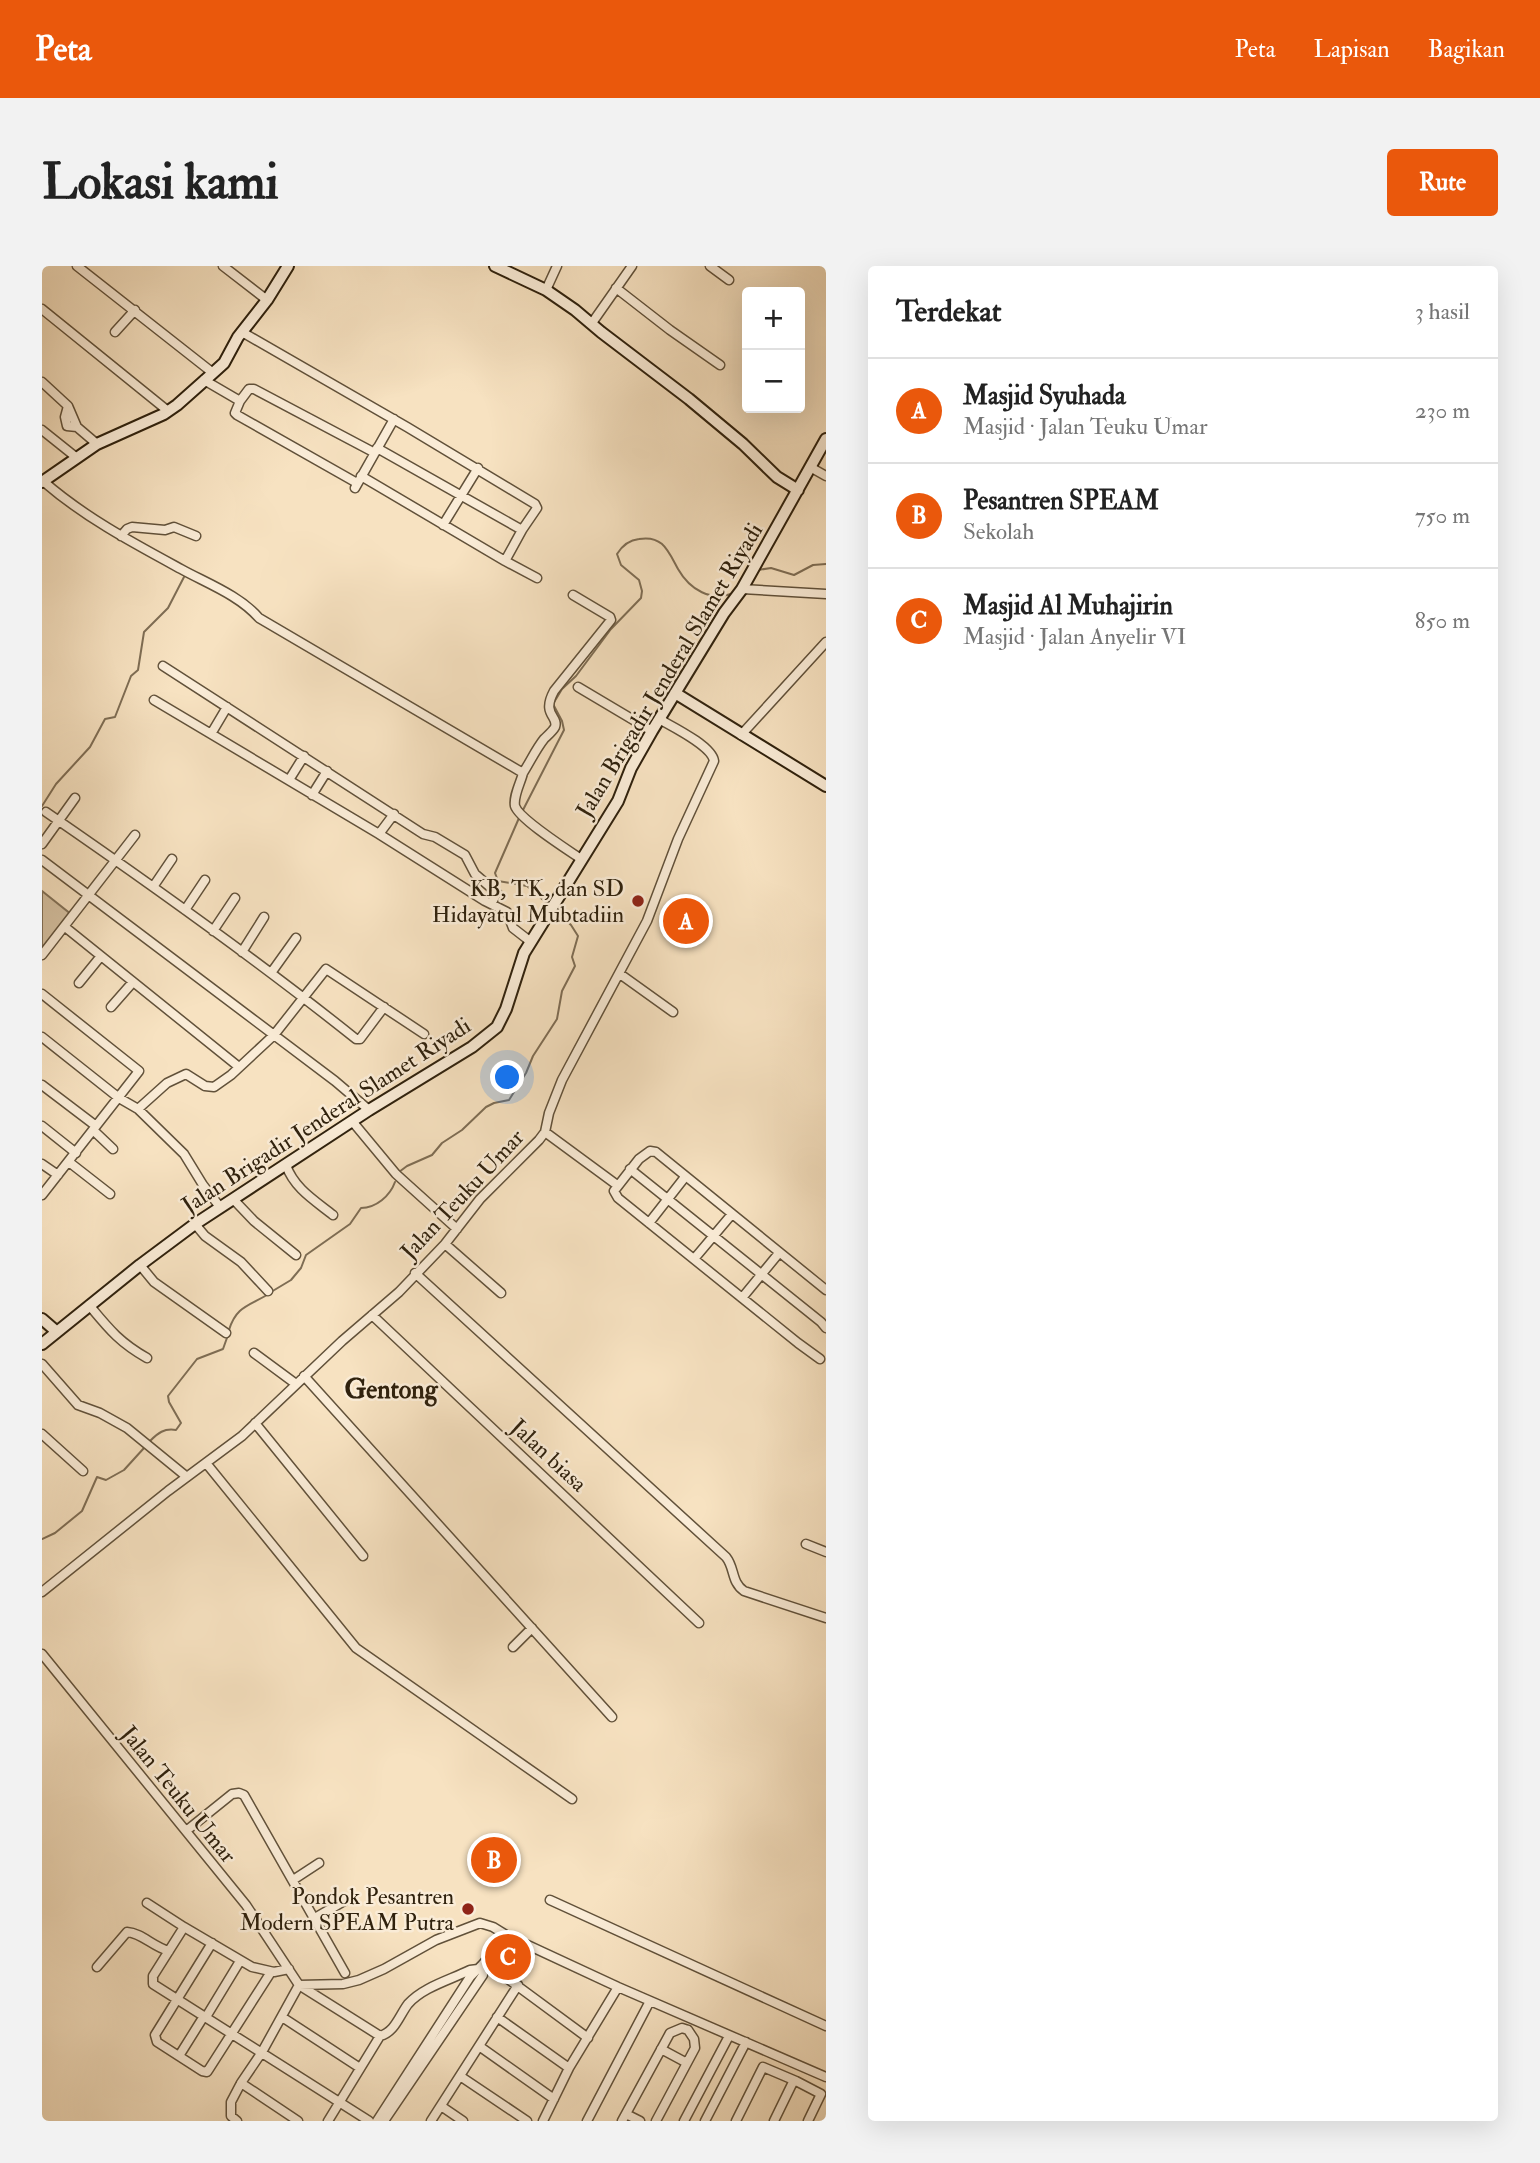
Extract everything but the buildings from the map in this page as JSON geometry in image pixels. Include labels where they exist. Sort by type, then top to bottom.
[{"type":"main road","points":[[495,266],[514,270],[592,323],[743,444],[776,477],[798,490]]},
{"type":"main road","points":[[43,481],[97,444],[167,411],[209,377],[224,362],[242,332],[267,300],[284,268]]},
{"type":"main road","name":"Jalan Brigadir Jenderal Slamet Riyadi","points":[[42,1344],[195,1224],[369,1110],[472,1047],[497,1027],[531,942],[618,801],[631,768],[652,731],[724,613],[742,589],[826,439]]},
{"type":"main road","points":[[675,693],[826,786]]},
{"type":"main road","points":[[42,1319],[57,1332]]},
{"type":"street","points":[[77,266],[135,310],[209,377],[240,401]]},
{"type":"street","points":[[223,266],[267,300]]},
{"type":"street","points":[[546,290],[557,266]]},
{"type":"street","points":[[592,323],[632,266]]},
{"type":"street","points":[[710,266],[729,280]]},
{"type":"street","points":[[616,288],[720,365]]},
{"type":"street","points":[[42,309],[167,411]]},
{"type":"street","points":[[115,332],[135,310]]},
{"type":"street","points":[[242,332],[478,468],[537,506],[505,561]]},
{"type":"street","points":[[42,382],[68,406],[65,423],[69,427],[77,427],[97,444]]},
{"type":"street","points":[[522,530],[376,450],[254,388],[249,389],[240,401],[235,413],[237,415],[537,578]]},
{"type":"street","points":[[358,482],[394,419]]},
{"type":"street","points":[[42,430],[76,458]]},
{"type":"street","points":[[810,467],[826,476]]},
{"type":"street","points":[[443,525],[478,468]]},
{"type":"street","points":[[43,481],[63,498],[121,536],[250,608],[259,618],[523,773]]},
{"type":"street","points":[[121,536],[132,527],[157,530],[174,527],[196,536]]},
{"type":"street","points":[[742,589],[826,594]]},
{"type":"street","points":[[573,595],[611,620],[554,691],[548,709],[555,721],[555,727],[542,741],[523,773],[515,799],[517,810],[581,859]]},
{"type":"street","points":[[741,735],[826,642]]},
{"type":"street","points":[[163,666],[423,834],[435,837],[465,855],[475,874],[496,893],[491,904]]},
{"type":"street","points":[[578,687],[652,731]]},
{"type":"street","points":[[154,700],[507,912],[513,928],[531,942]]},
{"type":"street","points":[[211,734],[227,706]]},
{"type":"street","name":"Jalan Teuku Umar","points":[[42,1592],[242,1436],[304,1376],[399,1292],[445,1244],[480,1199],[535,1146],[545,1132],[562,1080],[647,921],[673,852],[715,759],[689,736],[659,719]]},
{"type":"street","points":[[289,780],[304,756]]},
{"type":"street","points":[[312,794],[327,771]]},
{"type":"street","points":[[42,844],[75,798]]},
{"type":"street","points":[[46,812],[242,951],[358,1039],[384,1007]]},
{"type":"street","points":[[379,834],[394,814]]},
{"type":"street","points":[[42,955],[135,835]]},
{"type":"street","points":[[153,887],[172,859]]},
{"type":"street","points":[[42,860],[369,1110]]},
{"type":"street","points":[[466,889],[475,874]]},
{"type":"street","points":[[185,910],[205,880]]},
{"type":"street","points":[[213,931],[236,898]]},
{"type":"street","points":[[242,951],[264,918]]},
{"type":"street","points":[[65,927],[239,1067]]},
{"type":"street","points":[[271,973],[296,938]]},
{"type":"street","points":[[79,983],[101,956]]},
{"type":"street","points":[[138,1109],[167,1083],[183,1075],[190,1075],[201,1084],[214,1087],[274,1035],[326,969],[424,1034]]},
{"type":"street","points":[[620,974],[673,1012]]},
{"type":"street","points":[[111,1007],[133,982]]},
{"type":"street","points":[[42,994],[138,1068],[139,1073],[42,1195]]},
{"type":"street","points":[[42,1037],[119,1098],[138,1109],[184,1154],[220,1208]]},
{"type":"street","points":[[42,1085],[95,1128],[113,1149]]},
{"type":"street","points":[[352,1121],[396,1174],[457,1229]]},
{"type":"street","points":[[42,1126],[76,1153]]},
{"type":"street","points":[[545,1132],[617,1185]]},
{"type":"street","points":[[820,1359],[618,1198],[614,1191],[639,1159],[650,1151],[656,1152],[826,1290]]},
{"type":"street","points":[[69,1162],[110,1194]]},
{"type":"street","points":[[42,1164],[58,1175]]},
{"type":"street","points":[[286,1165],[290,1176],[304,1193],[333,1215]]},
{"type":"street","points":[[630,1170],[826,1328]]},
{"type":"street","points":[[649,1223],[685,1177]]},
{"type":"street","points":[[233,1199],[254,1221],[296,1255]]},
{"type":"street","points":[[694,1259],[732,1214]]},
{"type":"street","points":[[195,1224],[205,1236],[241,1262],[268,1291]]},
{"type":"street","points":[[445,1244],[501,1293]]},
{"type":"street","points":[[742,1298],[779,1253]]},
{"type":"street","points":[[140,1265],[154,1282],[226,1333]]},
{"type":"street","points":[[415,1273],[726,1557],[732,1566],[738,1587],[826,1618]]},
{"type":"street","points":[[89,1305],[109,1331],[147,1357]]},
{"type":"street","name":"Jalan biasa","points":[[372,1315],[699,1623]]},
{"type":"street","points":[[254,1353],[296,1384]]},
{"type":"street","points":[[42,1364],[78,1405],[117,1422],[187,1477]]},
{"type":"street","points":[[304,1376],[612,1717]]},
{"type":"street","points":[[255,1423],[363,1556]]},
{"type":"street","points":[[42,1434],[83,1471]]},
{"type":"street","points":[[206,1463],[356,1648],[572,1799]]},
{"type":"street","points":[[806,1544],[826,1552]]},
{"type":"street","points":[[513,1647],[532,1628]]},
{"type":"street","name":"Jalan Teuku Umar","points":[[42,1654],[246,1905],[299,1985]]},
{"type":"street","points":[[186,1831],[232,1794],[244,1795],[345,1973]]},
{"type":"street","points":[[293,1880],[319,1863]]},
{"type":"street","points":[[313,1919],[346,1900]]},
{"type":"street","points":[[550,1900],[826,2026]]},
{"type":"street","points":[[147,1903],[252,1967],[271,1972],[289,1969]]},
{"type":"street","points":[[299,1985],[343,1984],[359,1980],[436,1940],[480,1923],[494,1927],[649,2001],[826,2077]]},
{"type":"street","points":[[184,1927],[152,1980],[158,1987],[369,2121]]},
{"type":"street","points":[[97,1967],[127,1933],[140,1935],[158,1948],[169,1951]]},
{"type":"street","points":[[384,2121],[482,1967],[506,1935]]},
{"type":"street","points":[[212,1942],[155,2035],[157,2042],[202,2071],[207,2072],[271,1972]]},
{"type":"street","points":[[178,2056],[240,1961]]},
{"type":"street","points":[[377,2121],[470,1978],[482,1967]]},
{"type":"street","points":[[328,2121],[380,2036],[393,2028],[418,1994],[470,1970],[482,1967],[518,1986],[588,2038]]},
{"type":"street","points":[[237,2121],[231,2116],[231,2102],[299,1985]]},
{"type":"street","points":[[299,1985],[380,2036]]},
{"type":"street","points":[[431,2121],[518,1986]]},
{"type":"street","points":[[543,2121],[569,2068],[618,1987]]},
{"type":"street","points":[[587,2121],[649,2001]]},
{"type":"street","points":[[282,2017],[360,2068]]},
{"type":"street","points":[[497,2017],[569,2068]]},
{"type":"street","points":[[688,2030],[694,2020]]},
{"type":"street","points":[[640,2121],[624,2117],[670,2033],[682,2028],[688,2030],[695,2044],[656,2121]]},
{"type":"street","points":[[684,2121],[729,2036]]},
{"type":"street","points":[[705,2121],[746,2042]]},
{"type":"street","points":[[479,2046],[554,2099]]},
{"type":"street","points":[[661,2049],[687,2063]]},
{"type":"street","points":[[771,2070],[777,2056]]},
{"type":"street","points":[[736,2121],[763,2067],[821,2094],[808,2121]]},
{"type":"street","points":[[460,2076],[527,2121]]},
{"type":"street","points":[[774,2121],[793,2082],[796,2081]]},
{"type":"street","points":[[241,2083],[298,2121]]},
{"type":"street","points":[[441,2106],[463,2121]]},
{"type":"shaded area","points":[[42,891],[72,915],[42,950]]},
{"type":"waterway","points":[[523,810],[564,730],[553,704],[611,629],[641,598],[639,580],[621,565],[617,554],[621,548],[635,540],[654,539],[664,546],[683,576],[695,588],[709,595],[734,593]]},
{"type":"waterway","points":[[758,570],[771,568],[794,575],[813,565],[826,564]]},
{"type":"waterway","points":[[42,806],[56,784],[90,747],[105,719],[115,717],[131,676],[138,670],[144,632],[168,608],[184,577]]},
{"type":"waterway","points":[[519,818],[495,873],[498,881],[527,886],[549,905]]},
{"type":"waterway","points":[[399,1172],[432,1155],[442,1143],[462,1130],[486,1107],[509,1100],[526,1073],[533,1056],[557,1019],[562,991],[575,966],[572,957],[578,936],[556,911]]},
{"type":"waterway","points":[[271,1292],[291,1280],[301,1268],[306,1255],[350,1224],[361,1208],[382,1200],[395,1182]]},
{"type":"waterway","points":[[229,1330],[239,1312],[267,1295]]},
{"type":"waterway","points":[[150,1441],[162,1432],[176,1430],[181,1423],[168,1396],[197,1359],[223,1349],[228,1335]]},
{"type":"waterway","points":[[42,1539],[55,1533],[82,1511],[97,1477],[106,1480],[124,1470],[144,1448]]},
{"type":"place","name":"KB, TK, dan SD Hidayatul Mubtadiin","points":[[638,901]]},
{"type":"place","name":"Masjid Syuhada","points":[[686,921]]},
{"type":"place","name":"Pesantren SPEAM","points":[[494,1860]]},
{"type":"place","name":"Pondok Pesantren Modern SPEAM Putra","points":[[468,1909]]},
{"type":"place","name":"Masjid Al Muhajirin","points":[[508,1957]]},
{"type":"district","name":"Gentong","points":[[391,1389]]}]
